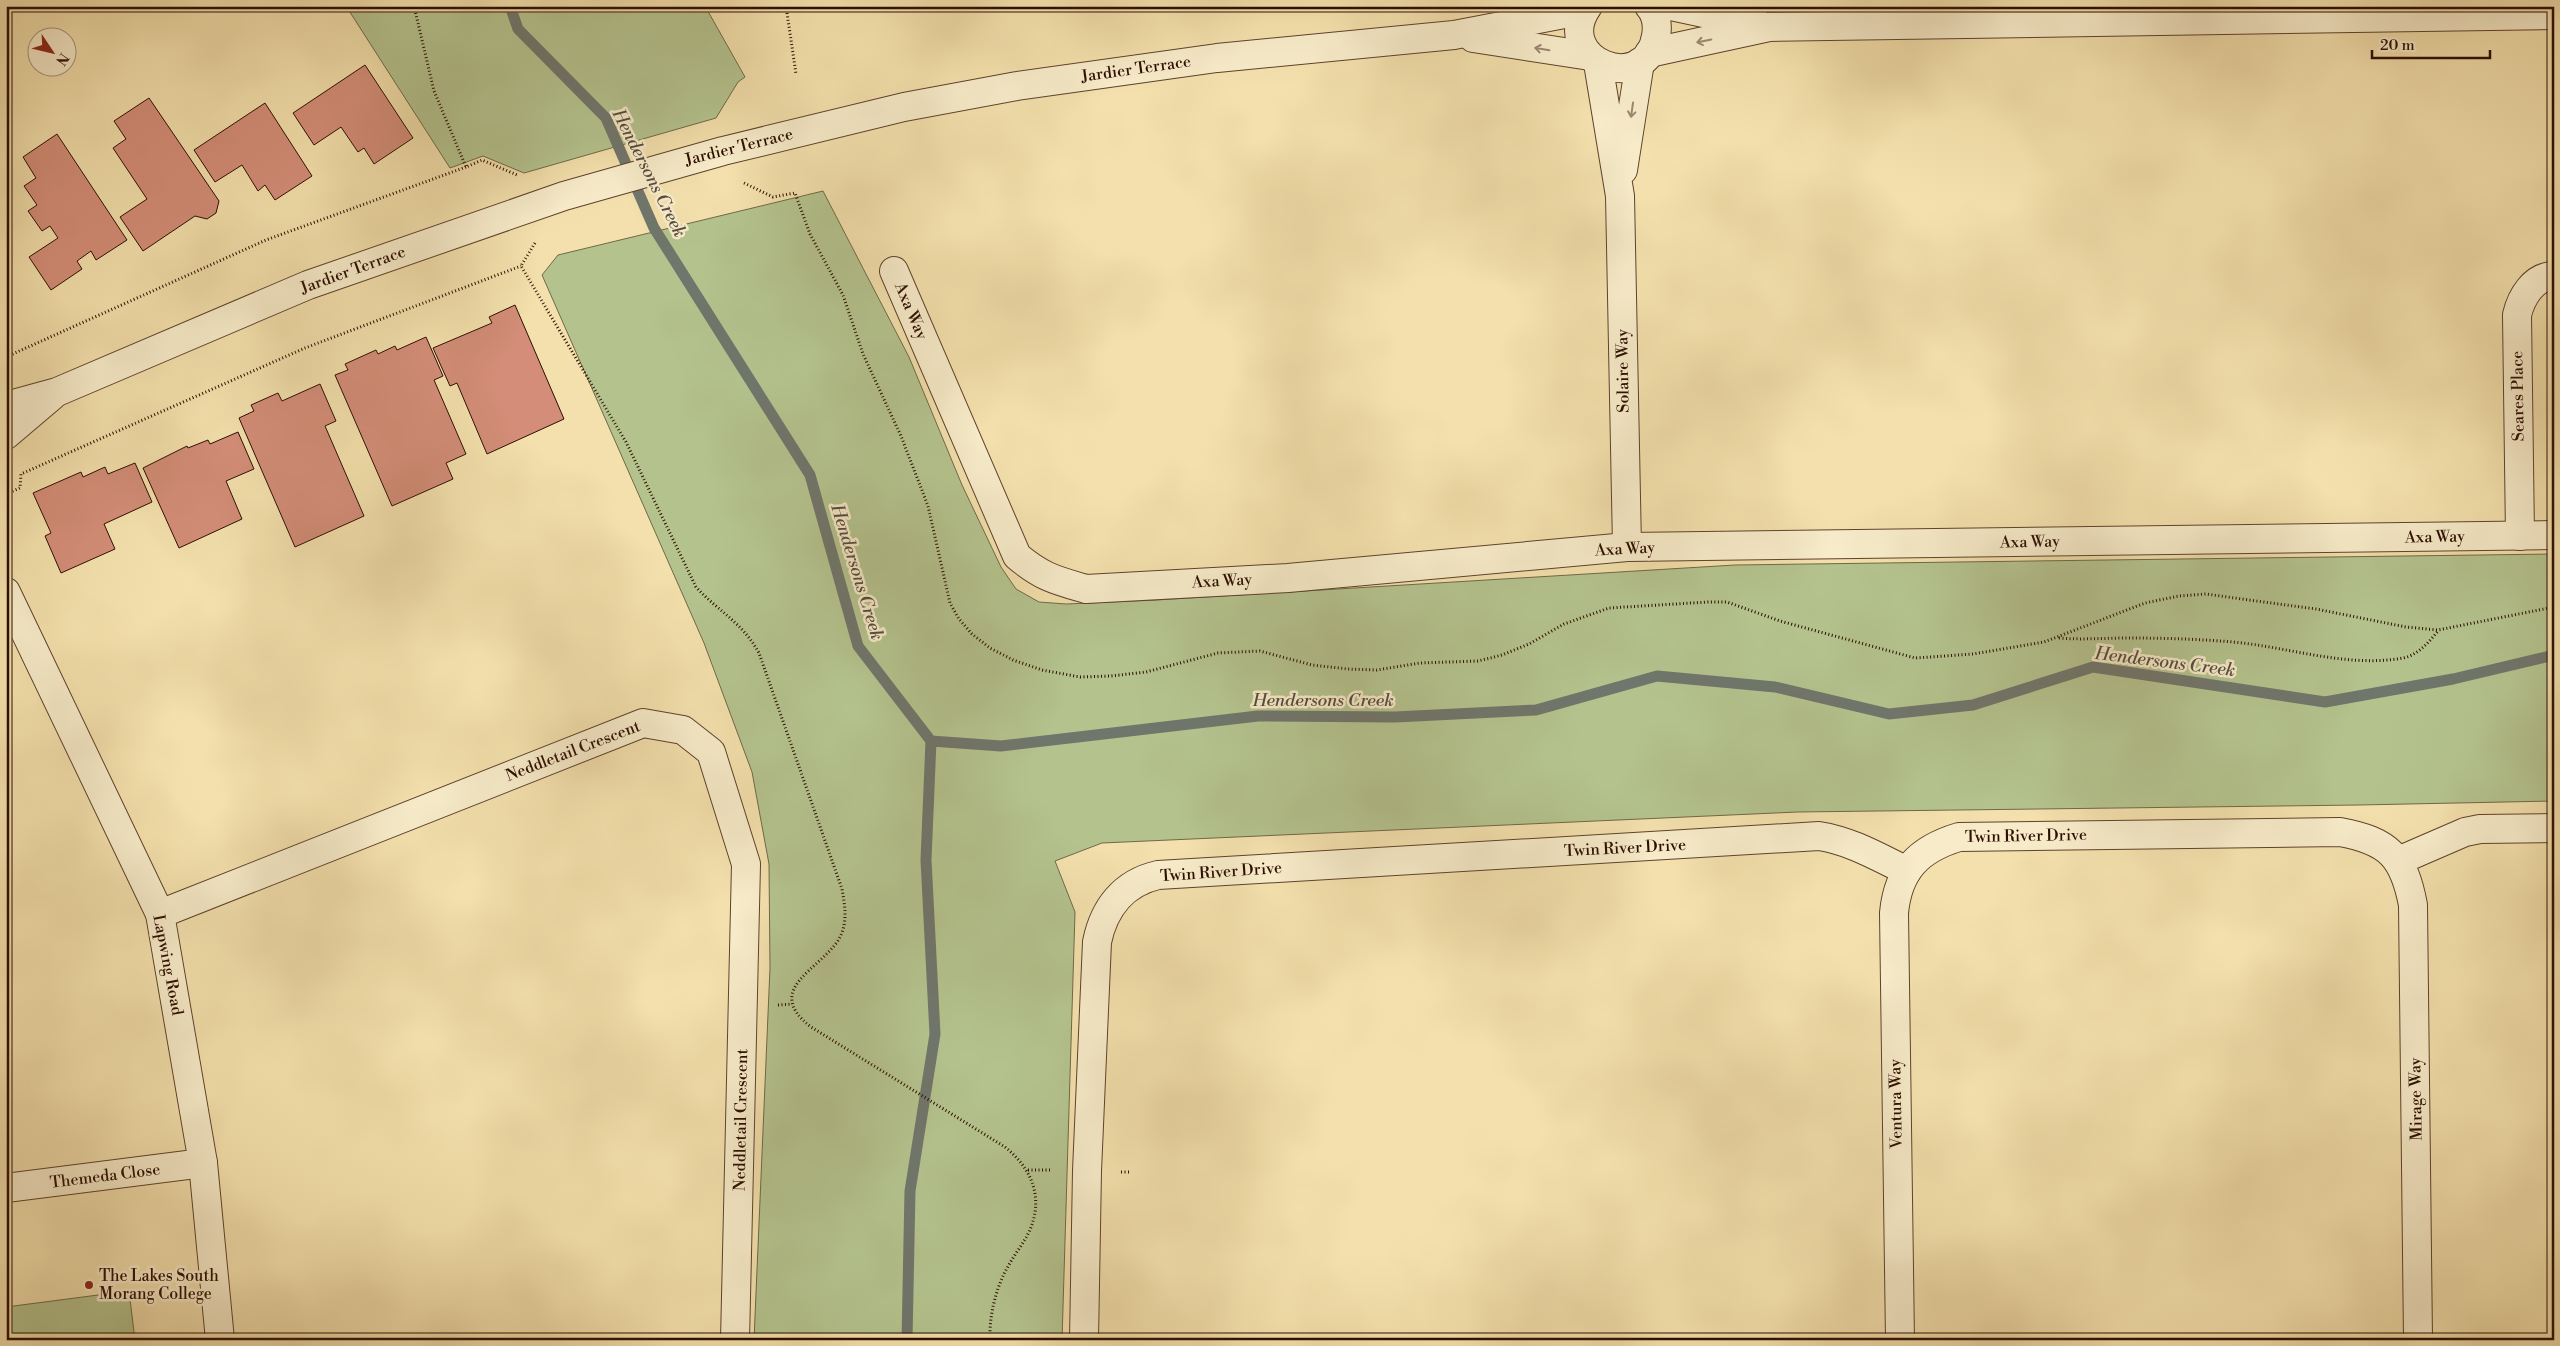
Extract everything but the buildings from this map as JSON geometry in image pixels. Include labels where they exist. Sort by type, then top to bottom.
[{"type":"street","name":"Solaire Way","points":[[1620,196],[1644,57],[1655,43],[1657,31],[1656,20],[1649,6]]},
{"type":"street","points":[[1672,6],[1769,27]]},
{"type":"street","name":"Solaire Way","points":[[1586,8],[1580,21],[1580,34],[1583,46],[1594,60],[1620,196],[1626,547]]},
{"type":"street","name":"Jardier Terrace","points":[[6,406],[57,392],[308,286],[533,206],[693,158],[904,107],[1018,86],[1217,58],[1454,35],[1586,8]]},
{"type":"street","points":[[1644,57],[1769,27],[2554,15]]},
{"type":"street","name":"Jardier Terrace","points":[[1454,35],[1594,60],[1619,69],[1644,57]]},
{"type":"street","name":"Axa Way","points":[[894,270],[1018,556],[1036,572],[1055,580],[1086,588],[1279,578],[1626,547],[2554,535]]},
{"type":"street","name":"Seares Place","points":[[2520,536],[2517,315],[2521,299],[2534,284],[2554,276]]},
{"type":"street","name":"Jardier Terrace","points":[[6,435],[57,392]]},
{"type":"street","name":"Lapwing Road","points":[[6,592],[160,914],[203,1163],[220,1340]]},
{"type":"street","name":"Neddletail Crescent","points":[[160,914],[643,723],[683,730],[711,752],[746,864],[735,1340]]},
{"type":"street","points":[[2398,861],[2464,832],[2480,829],[2554,828]]},
{"type":"street","name":"Twin River Drive","points":[[1084,1340],[1087,1171],[1097,942],[1101,923],[1110,907],[1119,895],[1144,878],[1158,875],[1819,836],[1838,839],[1907,870],[1931,847],[1959,837],[2340,832],[2372,840],[2398,861]]},
{"type":"street","name":"Mirage Way","points":[[2398,861],[2410,882],[2413,904],[2418,1340]]},
{"type":"street","name":"Ventura Way","points":[[1900,1340],[1894,913],[1898,885],[1907,870]]},
{"type":"street","name":"Themeda Close","points":[[6,1188],[203,1163]]},
{"type":"path","points":[[414,6],[434,91],[466,167]]},
{"type":"path","points":[[786,6],[796,74]]},
{"type":"path","points":[[6,357],[266,240],[482,160],[524,178],[542,231],[521,266],[305,348],[21,474],[20,488],[6,494]]},
{"type":"path","points":[[521,266],[626,442],[696,587],[707,599],[739,625],[750,638],[764,667],[832,860],[845,906],[844,924],[840,937],[830,951],[799,979],[792,996],[795,1013],[811,1026],[1005,1147],[1018,1157],[1028,1170],[1036,1205],[1033,1220],[1004,1273],[992,1312],[990,1340]]},
{"type":"path","points":[[2058,638],[2083,640],[2157,638],[2235,642],[2347,659],[2385,659],[2405,658],[2418,651],[2438,630]]},
{"type":"green space","points":[[346,6],[705,6],[745,77],[738,82],[716,118],[524,173],[483,156],[450,168]]},
{"type":"green space","points":[[823,191],[909,357],[962,485],[1001,567],[1016,589],[1039,602],[1066,604],[1156,600],[1735,565],[2554,554],[2554,801],[1798,812],[1102,843],[1055,861],[1075,912],[1062,1340],[754,1340],[770,968],[769,864],[752,772],[704,643],[542,275],[558,255]]},
{"type":"green space","points":[[129,1291],[135,1340],[6,1340],[6,1307]]},
{"type":"waterway","name":"Hendersons Creek","points":[[510,6],[518,29],[606,118],[654,228],[810,475],[858,646],[931,741],[1001,746],[1258,716],[1395,717],[1536,710],[1657,676],[1775,687],[1889,714],[1973,705],[2093,667],[2325,702],[2453,679],[2554,655]]},
{"type":"waterway","points":[[907,1340],[910,1191],[935,1034],[926,860],[931,741]]},
{"type":"place","name":"The Lakes South Morang College","points":[[89,1285]]}]
